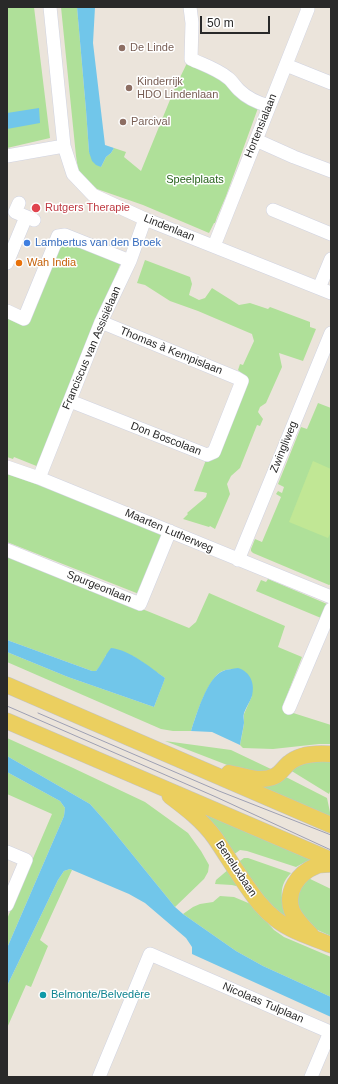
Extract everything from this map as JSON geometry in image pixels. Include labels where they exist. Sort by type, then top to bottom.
[{"type":"main road","points":[[7,685],[331,825]]},
{"type":"main road","name":"Beneluxbaan","points":[[7,721],[331,860]]},
{"type":"main road","points":[[196,766],[262,779],[275,776],[294,759],[304,756],[331,754]]},
{"type":"main road","name":"Beneluxbaan","points":[[149,781],[184,807],[205,826],[214,836],[255,898],[270,915],[292,930],[312,936],[331,945]]},
{"type":"main road","points":[[312,936],[292,912],[289,900],[290,892],[302,874],[316,866],[331,864]]},
{"type":"street","name":"Lindenlaan","points":[[50,7],[64,146],[73,174],[93,195],[145,219],[325,291],[331,259]]},
{"type":"street","points":[[190,7],[192,23],[191,59],[229,78],[239,90],[252,100],[259,104],[269,106]]},
{"type":"street","name":"Hortensialaan","points":[[214,246],[269,106],[311,8]]},
{"type":"street","points":[[286,65],[331,83]]},
{"type":"street","points":[[256,140],[331,171]]},
{"type":"street","points":[[7,156],[64,146]]},
{"type":"street","points":[[273,210],[331,234]]},
{"type":"street","points":[[7,263],[20,212]]},
{"type":"street","name":"Franciscus van Assisiëlaan","points":[[39,478],[101,322],[130,261],[145,219]]},
{"type":"street","points":[[7,311],[24,318],[58,236],[65,235],[130,261]]},
{"type":"street","name":"Thomas à Kempislaan","points":[[101,322],[242,381]]},
{"type":"street","name":"Zwingliweg","points":[[238,560],[331,333]]},
{"type":"street","name":"Don Boscolaan","points":[[70,401],[207,454],[214,452],[242,381]]},
{"type":"street","name":"Maarten Lutherweg","points":[[7,467],[39,478],[331,598]]},
{"type":"street","name":"Spurgeonlaan","points":[[7,550],[140,604],[170,531]]},
{"type":"street","points":[[289,708],[331,609]]},
{"type":"street","points":[[7,852],[26,860],[7,905]]},
{"type":"street","name":"Nicolaas Tulplaan","points":[[99,1077],[150,954],[331,1032],[311,1077]]},
{"type":"green space","points":[[7,7],[34,7],[50,138],[7,148]]},
{"type":"green space","name":"Speelplaats","points":[[61,7],[77,7],[89,152],[101,167],[106,157],[114,148],[126,152],[124,157],[141,171],[174,90],[187,63],[213,75],[258,108],[226,196],[215,223],[209,233],[143,205],[97,189],[84,178],[78,169]]},
{"type":"green space","points":[[63,235],[122,260],[39,467],[14,457],[13,459],[7,457],[7,314],[26,324]]},
{"type":"green space","points":[[145,260],[190,277],[192,284],[189,295],[199,300],[205,298],[212,288],[239,305],[250,303],[268,309],[270,307],[310,322],[310,327],[316,329],[303,361],[279,353],[282,367],[266,403],[260,407],[258,412],[263,419],[260,426],[257,425],[240,468],[231,476],[227,484],[230,494],[215,529],[210,526],[209,527],[183,519],[188,514],[187,513],[206,497],[207,493],[194,491],[206,460],[245,377],[238,370],[240,364],[243,365],[254,341],[252,334],[170,301],[145,285],[137,283]]},
{"type":"green space","points":[[318,403],[331,408],[331,584],[329,585],[251,551],[255,539],[262,542],[281,497],[276,494],[278,491],[282,493],[284,487],[278,484],[301,427],[307,429]]},
{"type":"green space","points":[[313,461],[331,469],[331,532],[328,538],[289,522]]},
{"type":"green space","points":[[7,472],[163,534],[139,594],[7,542]]},
{"type":"green space","points":[[7,554],[189,628],[196,622],[209,593],[285,626],[278,647],[302,657],[282,708],[331,725],[331,744],[273,749],[243,748],[240,745],[244,724],[244,714],[252,696],[231,669],[219,673],[208,687],[195,717],[191,731],[173,731],[161,729],[7,662],[7,652],[68,677],[154,707],[165,678],[133,656],[106,655],[96,671],[92,671],[7,640]]},
{"type":"green space","points":[[268,579],[327,604],[321,618],[256,591],[261,580],[266,582]]},
{"type":"green space","points":[[7,738],[145,802],[188,833],[209,865],[208,872],[204,879],[175,907],[90,804],[7,756]]},
{"type":"green space","points":[[165,741],[231,750],[273,770],[268,773],[235,768]]},
{"type":"green space","points":[[331,758],[331,789],[329,794],[290,770],[301,760]]},
{"type":"green space","points":[[7,772],[60,801],[65,808],[64,816],[7,948],[7,919],[52,814],[7,794]]},
{"type":"green space","points":[[282,775],[327,798],[331,817],[245,782]]},
{"type":"green space","points":[[195,809],[315,860],[307,861],[296,867],[247,851],[240,850],[233,855]]},
{"type":"green space","points":[[244,858],[248,858],[291,873],[283,885],[282,897],[285,910],[291,923],[276,912],[237,863]]},
{"type":"green space","points":[[70,869],[72,870],[40,940],[48,946],[31,987],[26,985],[7,1028],[7,986],[58,880],[64,871]]},
{"type":"green space","points":[[229,869],[240,887],[215,884],[216,880]]},
{"type":"green space","points":[[306,877],[331,889],[331,936],[313,928],[298,910],[295,891]]},
{"type":"green space","points":[[220,896],[234,897],[253,905],[274,930],[284,937],[331,957],[331,997],[263,966],[236,951],[183,914],[200,904],[213,902]]},
{"type":"water","points":[[77,7],[95,7],[93,43],[105,145],[114,148],[106,157],[101,167],[92,161],[89,152]]},
{"type":"water","points":[[39,108],[40,123],[7,129],[7,113]]},
{"type":"water","points":[[7,640],[92,671],[96,671],[111,648],[118,649],[132,655],[165,678],[154,707],[68,677],[7,652]]},
{"type":"water","points":[[238,668],[249,675],[253,687],[252,696],[244,714],[240,745],[212,732],[191,731],[199,707],[212,681],[223,671]]},
{"type":"water","points":[[7,756],[90,804],[175,907],[183,914],[236,951],[263,966],[331,997],[331,1017],[192,954],[192,947],[186,938],[145,903],[129,894],[70,869],[64,871],[58,880],[7,986],[7,948],[64,816],[65,808],[60,801],[7,772]]},
{"type":"tram line","points":[[7,706],[216,797],[331,850]]},
{"type":"tram line","points":[[38,713],[219,791],[331,835]]},
{"type":"place","name":"De Linde","points":[[122,48]]},
{"type":"place","name":"Kinderrijk HDO Lindenlaan","points":[[129,88]]},
{"type":"place","name":"Parcival","points":[[123,122]]},
{"type":"place","name":"Rutgers Therapie","points":[[36,208]]},
{"type":"place","name":"Lambertus van den Broek","points":[[27,243]]},
{"type":"place","name":"Wah India","points":[[19,263]]},
{"type":"place","name":"Belmonte/Belvedère","points":[[43,995]]}]
